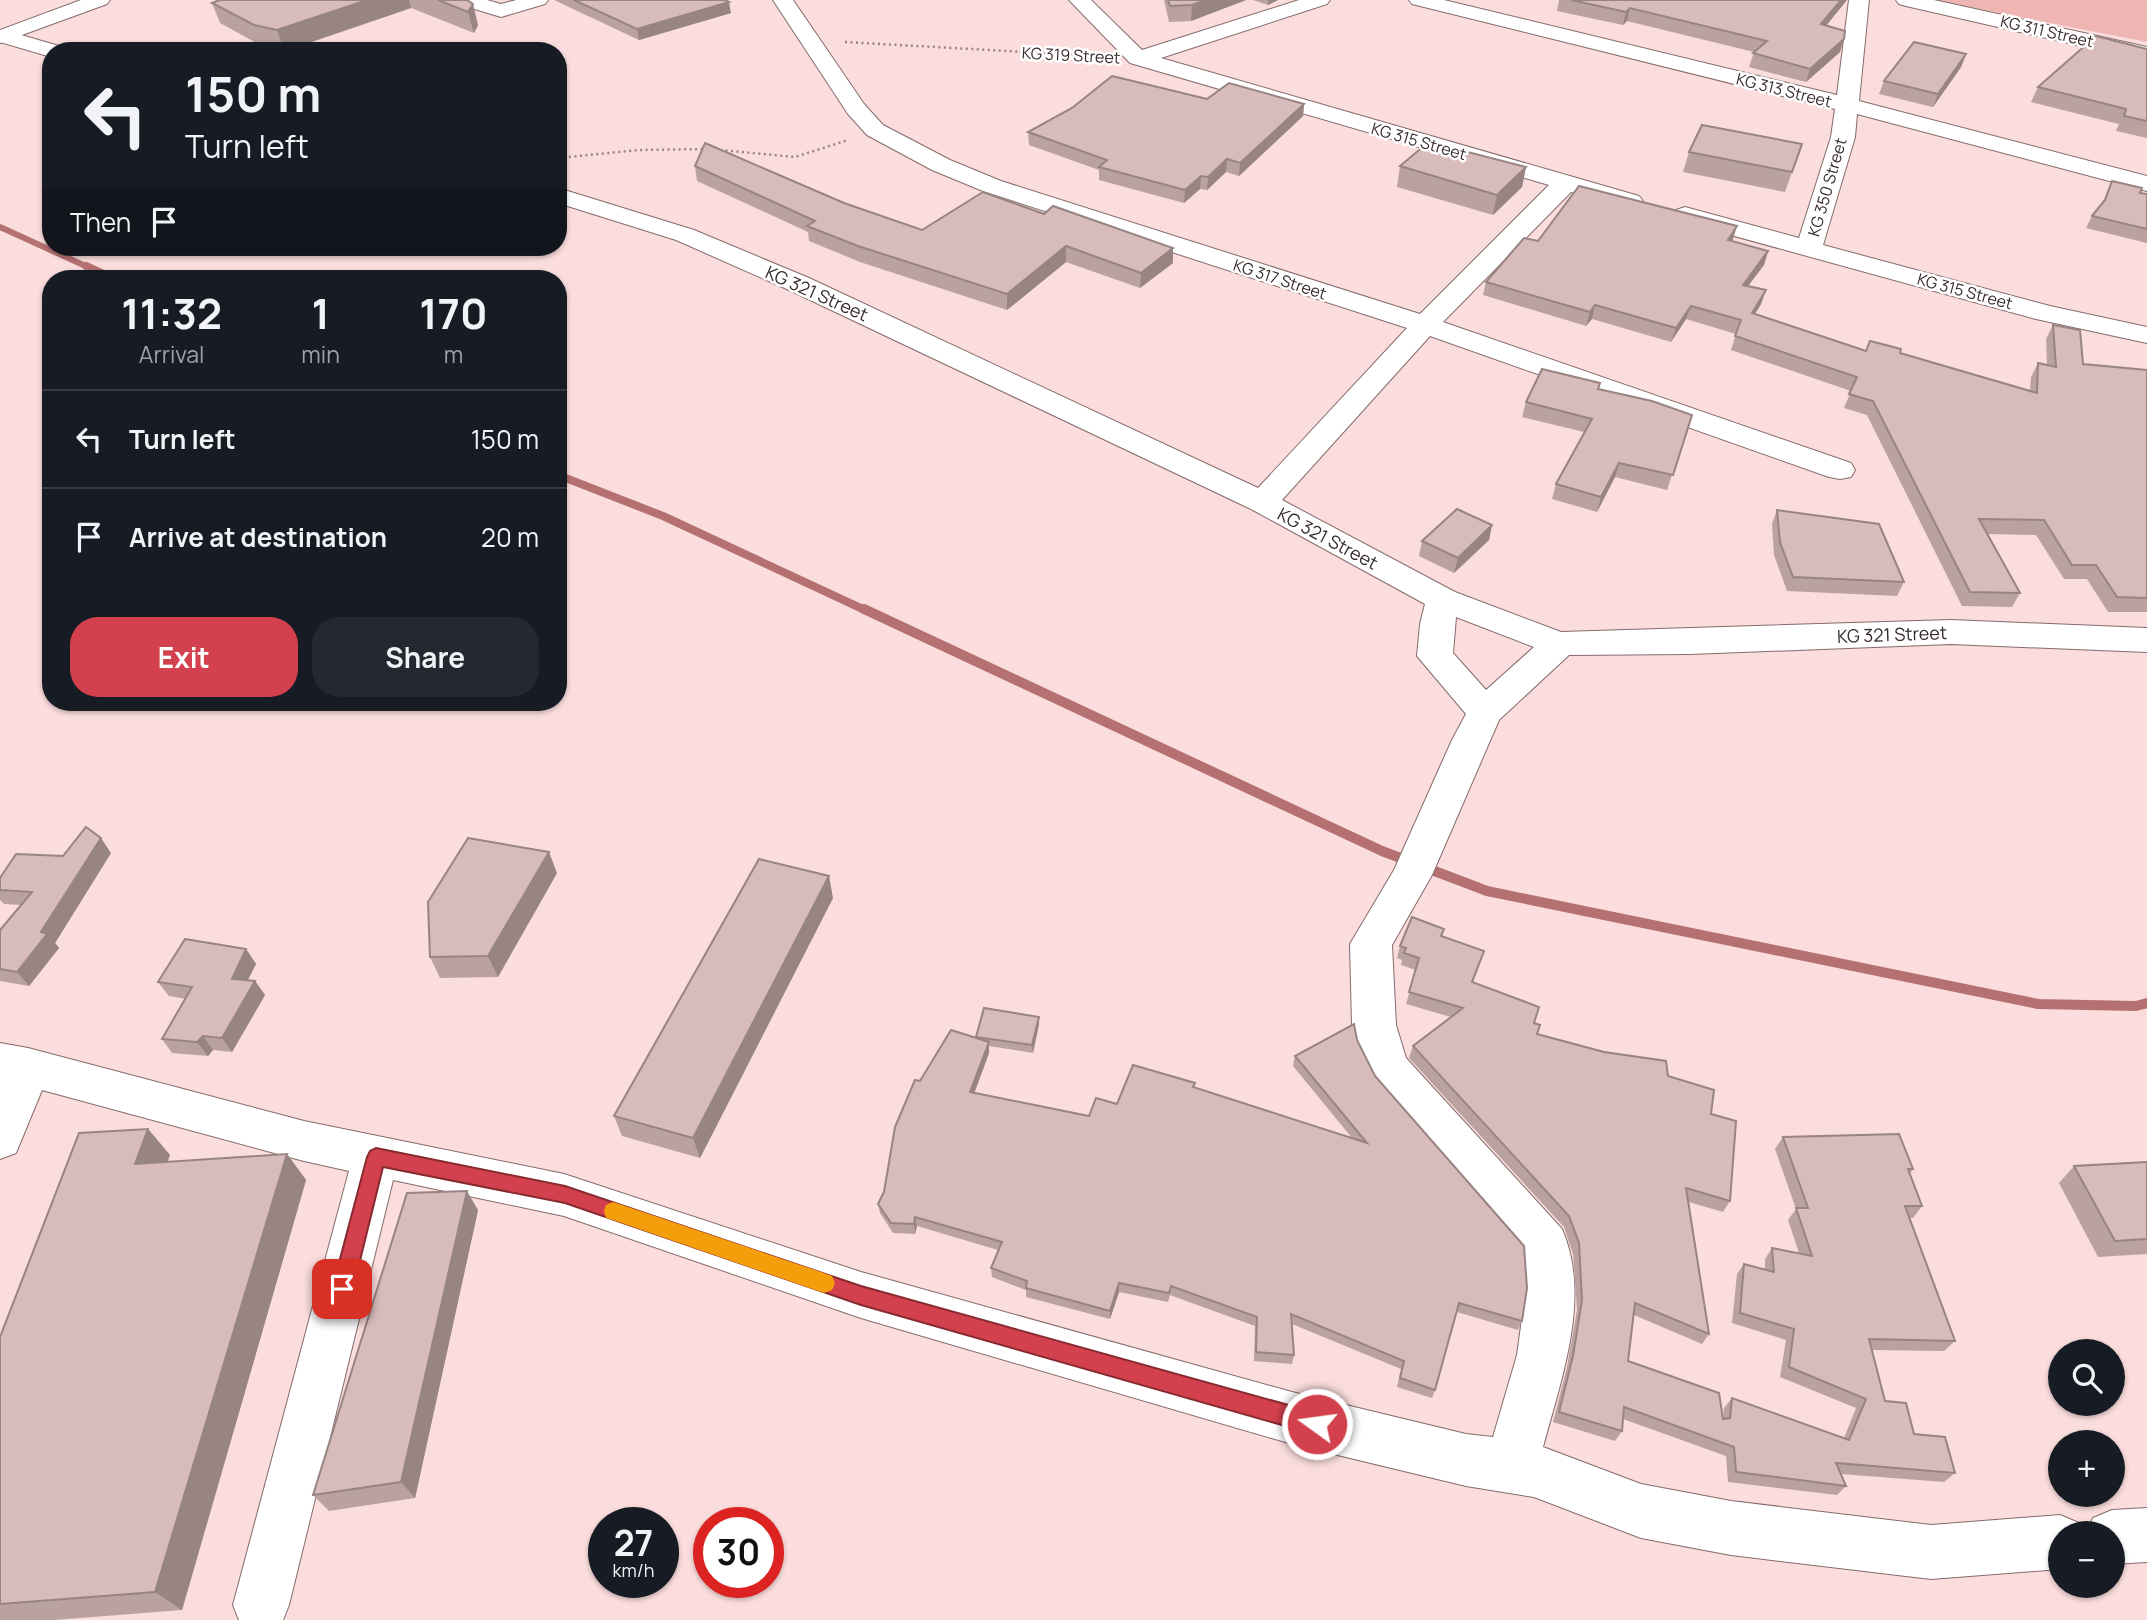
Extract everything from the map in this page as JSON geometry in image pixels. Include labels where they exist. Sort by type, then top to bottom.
[{"type":"street","points":[[2,36],[100,0]]},
{"type":"street","points":[[475,4],[501,11],[538,0]]},
{"type":"street","name":"KG 317 Street","points":[[783,0],[856,108],[875,130],[920,155],[992,186],[1424,325],[1840,470]]},
{"type":"street","name":"KG 315 Street","points":[[1079,0],[1138,58],[1565,183],[2046,313],[2147,335]]},
{"type":"street","name":"KG 319 Street","points":[[1138,58],[1320,0]]},
{"type":"street","name":"KG 313 Street","points":[[1419,0],[1848,105],[2147,184]]},
{"type":"street","name":"KG 350 Street","points":[[1809,249],[1843,137],[1859,0]]},
{"type":"street","name":"KG 311 Street","points":[[1906,0],[2147,54]]},
{"type":"street","points":[[2,36],[42,48]]},
{"type":"street","points":[[1262,502],[1424,325],[1565,183]]},
{"type":"street","name":"KG 321 Street","points":[[567,198],[685,235],[799,284],[1262,502],[1443,600],[1559,644],[1951,632],[2147,640]]},
{"type":"street","points":[[1443,600],[1437,624],[1435,656],[1467,695],[1485,712]]},
{"type":"street","points":[[1511,1466],[1542,1355],[1550,1297],[1545,1245],[1390,1071],[1379,1049],[1374,1025],[1371,944],[1412,875],[1469,740],[1485,712],[1559,644]]},
{"type":"street","points":[[0,1139],[14,1064],[304,1141],[565,1195],[861,1295],[1292,1418],[1466,1460],[1534,1470],[1641,1511],[1731,1528],[1931,1552],[2048,1543]]},
{"type":"street","points":[[261,1605],[376,1157]]},
{"type":"street","points":[[2125,1537],[2147,1535]]},
{"type":"path","name":"KG 319 Street","points":[[812,40],[1138,58]]},
{"type":"path","points":[[567,157],[639,150],[703,148],[796,157],[875,130]]},
{"type":"shaded area","points":[[1933,0],[2147,0],[2147,42]]},
{"type":"building","points":[[220,0],[367,0],[277,30],[254,25],[212,3]]},
{"type":"building","points":[[438,0],[467,0],[473,4],[468,12]]},
{"type":"building","points":[[574,0],[725,0],[729,2],[637,29]]},
{"type":"building","points":[[1168,0],[1206,0],[1192,5],[1170,6]]},
{"type":"building","points":[[1571,0],[1841,0],[1821,24],[1845,31],[1844,39],[1810,69],[1753,53],[1767,41],[1630,8],[1626,12]]},
{"type":"building","points":[[2096,36],[2147,49],[2147,121],[2124,116],[2126,109],[2038,87]]},
{"type":"building","points":[[1914,42],[1966,54],[1938,94],[1884,81]]},
{"type":"building","points":[[1112,76],[1207,99],[1229,83],[1304,104],[1240,163],[1227,159],[1208,177],[1201,176],[1185,190],[1099,167],[1107,160],[1028,132],[1072,108]]},
{"type":"building","points":[[1702,125],[1802,144],[1792,172],[1689,152]]},
{"type":"building","points":[[705,143],[844,203],[922,230],[983,192],[1044,214],[1053,206],[1173,248],[1141,273],[1066,246],[1007,294],[858,246],[807,226],[815,221],[695,166]]},
{"type":"building","points":[[1425,145],[1459,155],[1464,151],[1526,167],[1497,195],[1400,166]]},
{"type":"building","points":[[2112,181],[2142,188],[2140,193],[2147,194],[2147,229],[2092,216],[2105,200]]},
{"type":"building","points":[[1579,186],[1737,226],[1728,240],[1768,251],[1743,285],[1766,290],[1752,313],[1866,351],[1870,341],[1901,349],[1900,353],[2037,393],[2038,363],[2056,367],[2053,325],[2080,330],[2083,364],[2147,370],[2147,598],[2117,597],[2096,565],[2072,565],[2044,520],[1979,519],[2020,593],[1970,592],[1873,401],[1849,394],[1857,377],[1735,336],[1741,320],[1691,306],[1676,328],[1595,305],[1590,312],[1486,282],[1524,238],[1538,241]]},
{"type":"building","points":[[1542,369],[1600,383],[1598,389],[1652,401],[1692,415],[1673,475],[1619,463],[1601,497],[1556,484],[1592,419],[1526,402]]},
{"type":"building","points":[[1457,509],[1492,525],[1458,558],[1422,541]]},
{"type":"building","points":[[1777,510],[1879,524],[1904,582],[1793,577],[1780,542]]},
{"type":"building","points":[[86,827],[101,838],[41,932],[47,934],[17,972],[0,969],[0,930],[32,892],[0,890],[0,878],[16,854],[63,856]]},
{"type":"building","points":[[468,838],[549,852],[488,956],[430,957],[428,902]]},
{"type":"building","points":[[759,859],[829,876],[693,1138],[614,1116]]},
{"type":"building","points":[[1412,917],[1444,929],[1441,936],[1484,951],[1472,982],[1539,1007],[1534,1023],[1540,1025],[1537,1034],[1604,1052],[1666,1061],[1668,1076],[1714,1090],[1711,1114],[1736,1121],[1730,1201],[1686,1188],[1709,1334],[1635,1303],[1628,1361],[1719,1393],[1723,1419],[1730,1418],[1732,1398],[1849,1440],[1866,1399],[1789,1367],[1794,1329],[1740,1313],[1744,1264],[1774,1272],[1772,1248],[1812,1256],[1796,1208],[1808,1208],[1783,1137],[1899,1134],[1913,1169],[1908,1169],[1922,1206],[1905,1206],[1955,1341],[1869,1339],[1885,1401],[1906,1403],[1914,1434],[1945,1437],[1955,1473],[1836,1463],[1846,1486],[1736,1472],[1734,1447],[1624,1407],[1622,1431],[1559,1412],[1573,1356],[1582,1300],[1579,1243],[1569,1216],[1413,1046],[1463,1008],[1409,992],[1419,958],[1404,953],[1406,948],[1400,946]]},
{"type":"building","points":[[185,939],[246,949],[232,979],[255,981],[222,1038],[203,1036],[197,1042],[162,1039],[192,987],[158,982]]},
{"type":"building","points":[[984,1008],[1039,1017],[1032,1045],[976,1037]]},
{"type":"building","points":[[1354,1024],[1357,1040],[1375,1076],[1524,1246],[1527,1288],[1522,1321],[1459,1303],[1435,1390],[1400,1378],[1404,1361],[1291,1314],[1294,1355],[1256,1352],[1257,1317],[1171,1286],[1169,1293],[1119,1283],[1110,1311],[1026,1288],[1027,1281],[991,1268],[1002,1242],[915,1217],[914,1224],[891,1223],[878,1204],[884,1192],[895,1127],[915,1080],[920,1081],[951,1030],[989,1042],[970,1092],[1089,1116],[1096,1098],[1117,1104],[1133,1065],[1195,1083],[1193,1087],[1367,1143],[1295,1056]]},
{"type":"building","points":[[148,1129],[135,1164],[287,1154],[155,1592],[0,1604],[0,1337],[79,1133]]},
{"type":"building","points":[[2147,1162],[2147,1239],[2115,1241],[2074,1166]]},
{"type":"building","points":[[467,1191],[401,1482],[313,1495],[407,1193]]},
{"type":"waterway","points":[[0,227],[42,246]]},
{"type":"waterway","points":[[64,256],[90,268]]},
{"type":"waterway","points":[[86,266],[95,270]]},
{"type":"waterway","points":[[567,479],[663,516],[867,611]]},
{"type":"waterway","points":[[864,609],[1382,851],[1487,891],[2038,1004],[2136,1006],[2147,1003]]},
{"type":"slow traffic","points":[[613,1211],[824,1283]]},
{"type":"route","points":[[342,1289],[376,1157],[565,1195],[861,1295],[1317,1424]]}]
